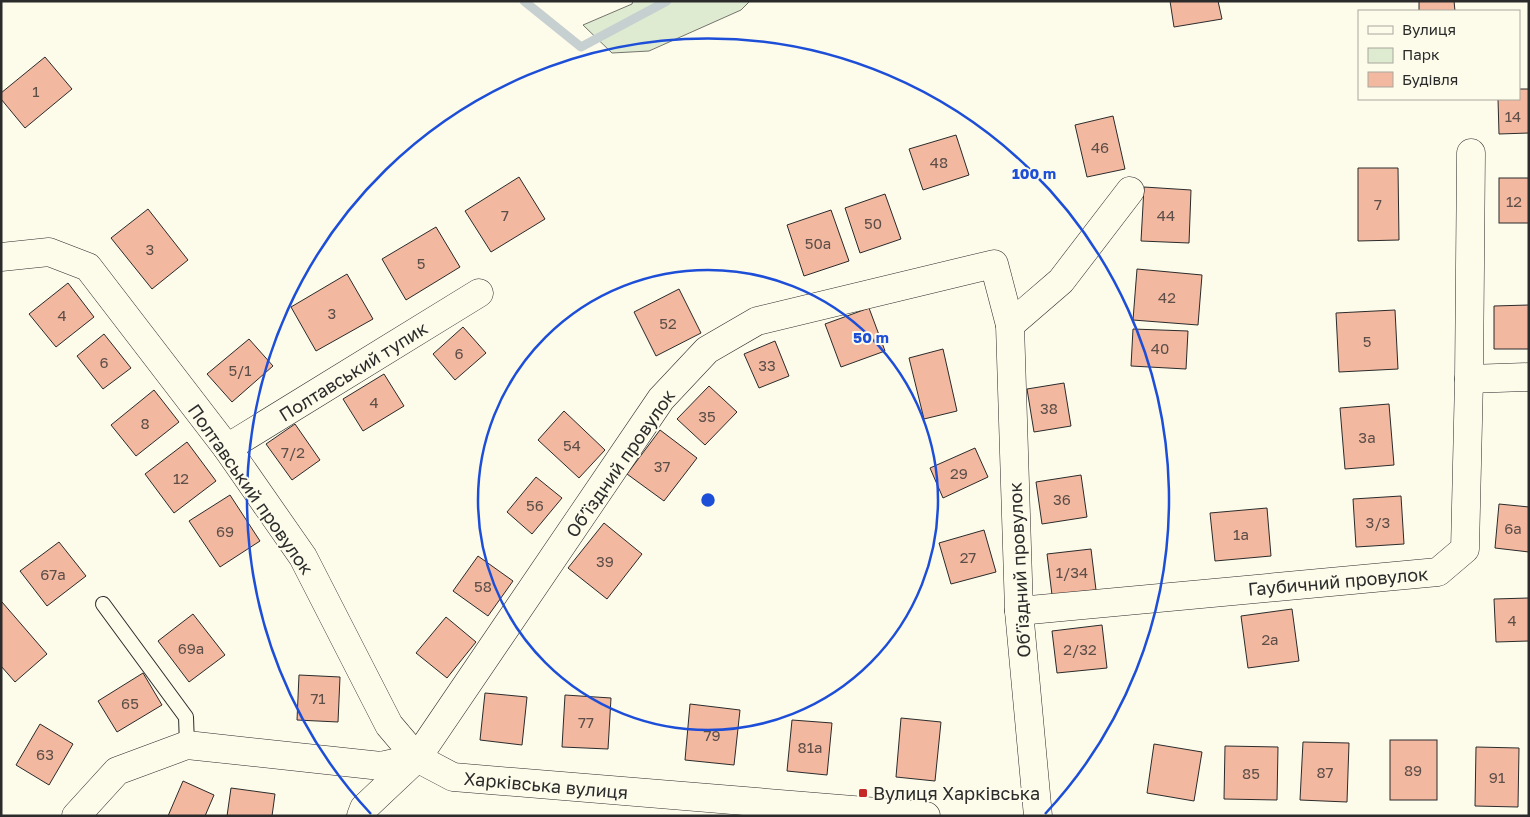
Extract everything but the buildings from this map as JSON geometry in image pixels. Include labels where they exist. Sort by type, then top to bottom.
[{"type":"street","name":"Гаубичний провулок","points":[[1019,611],[1438,572],[1465,549],[1469,379],[1470,153]]},
{"type":"street","points":[[1010,325],[1061,281],[1130,191]]},
{"type":"street","name":"Полтавський провулок","points":[[1,257],[50,252],[88,267],[227,448],[303,557],[389,725],[416,758]]},
{"type":"street","name":"Обʼїздний провулок","points":[[416,758],[661,399],[707,350],[757,321],[994,264],[1010,325],[1019,611],[1038,816]]},
{"type":"street","name":"Полтавський тупик","points":[[227,448],[479,293]]},
{"type":"street","points":[[1469,379],[1529,377]]},
{"type":"street","points":[[76,816],[117,771],[187,745],[381,766],[416,758]]},
{"type":"street","points":[[361,816],[364,808],[416,758]]},
{"type":"street","name":"Харківська вулиця","points":[[416,758],[453,777],[926,816]]},
{"type":"lane","points":[[103,604],[186,717],[187,745]]},
{"type":"green space","points":[[633,1],[750,1],[741,10],[649,51],[612,53],[583,25],[632,4]]},
{"type":"waterway","points":[[524,1],[581,47],[667,1]]},
{"type":"place","name":"Вулиця Харківська","points":[[863,793]]}]
